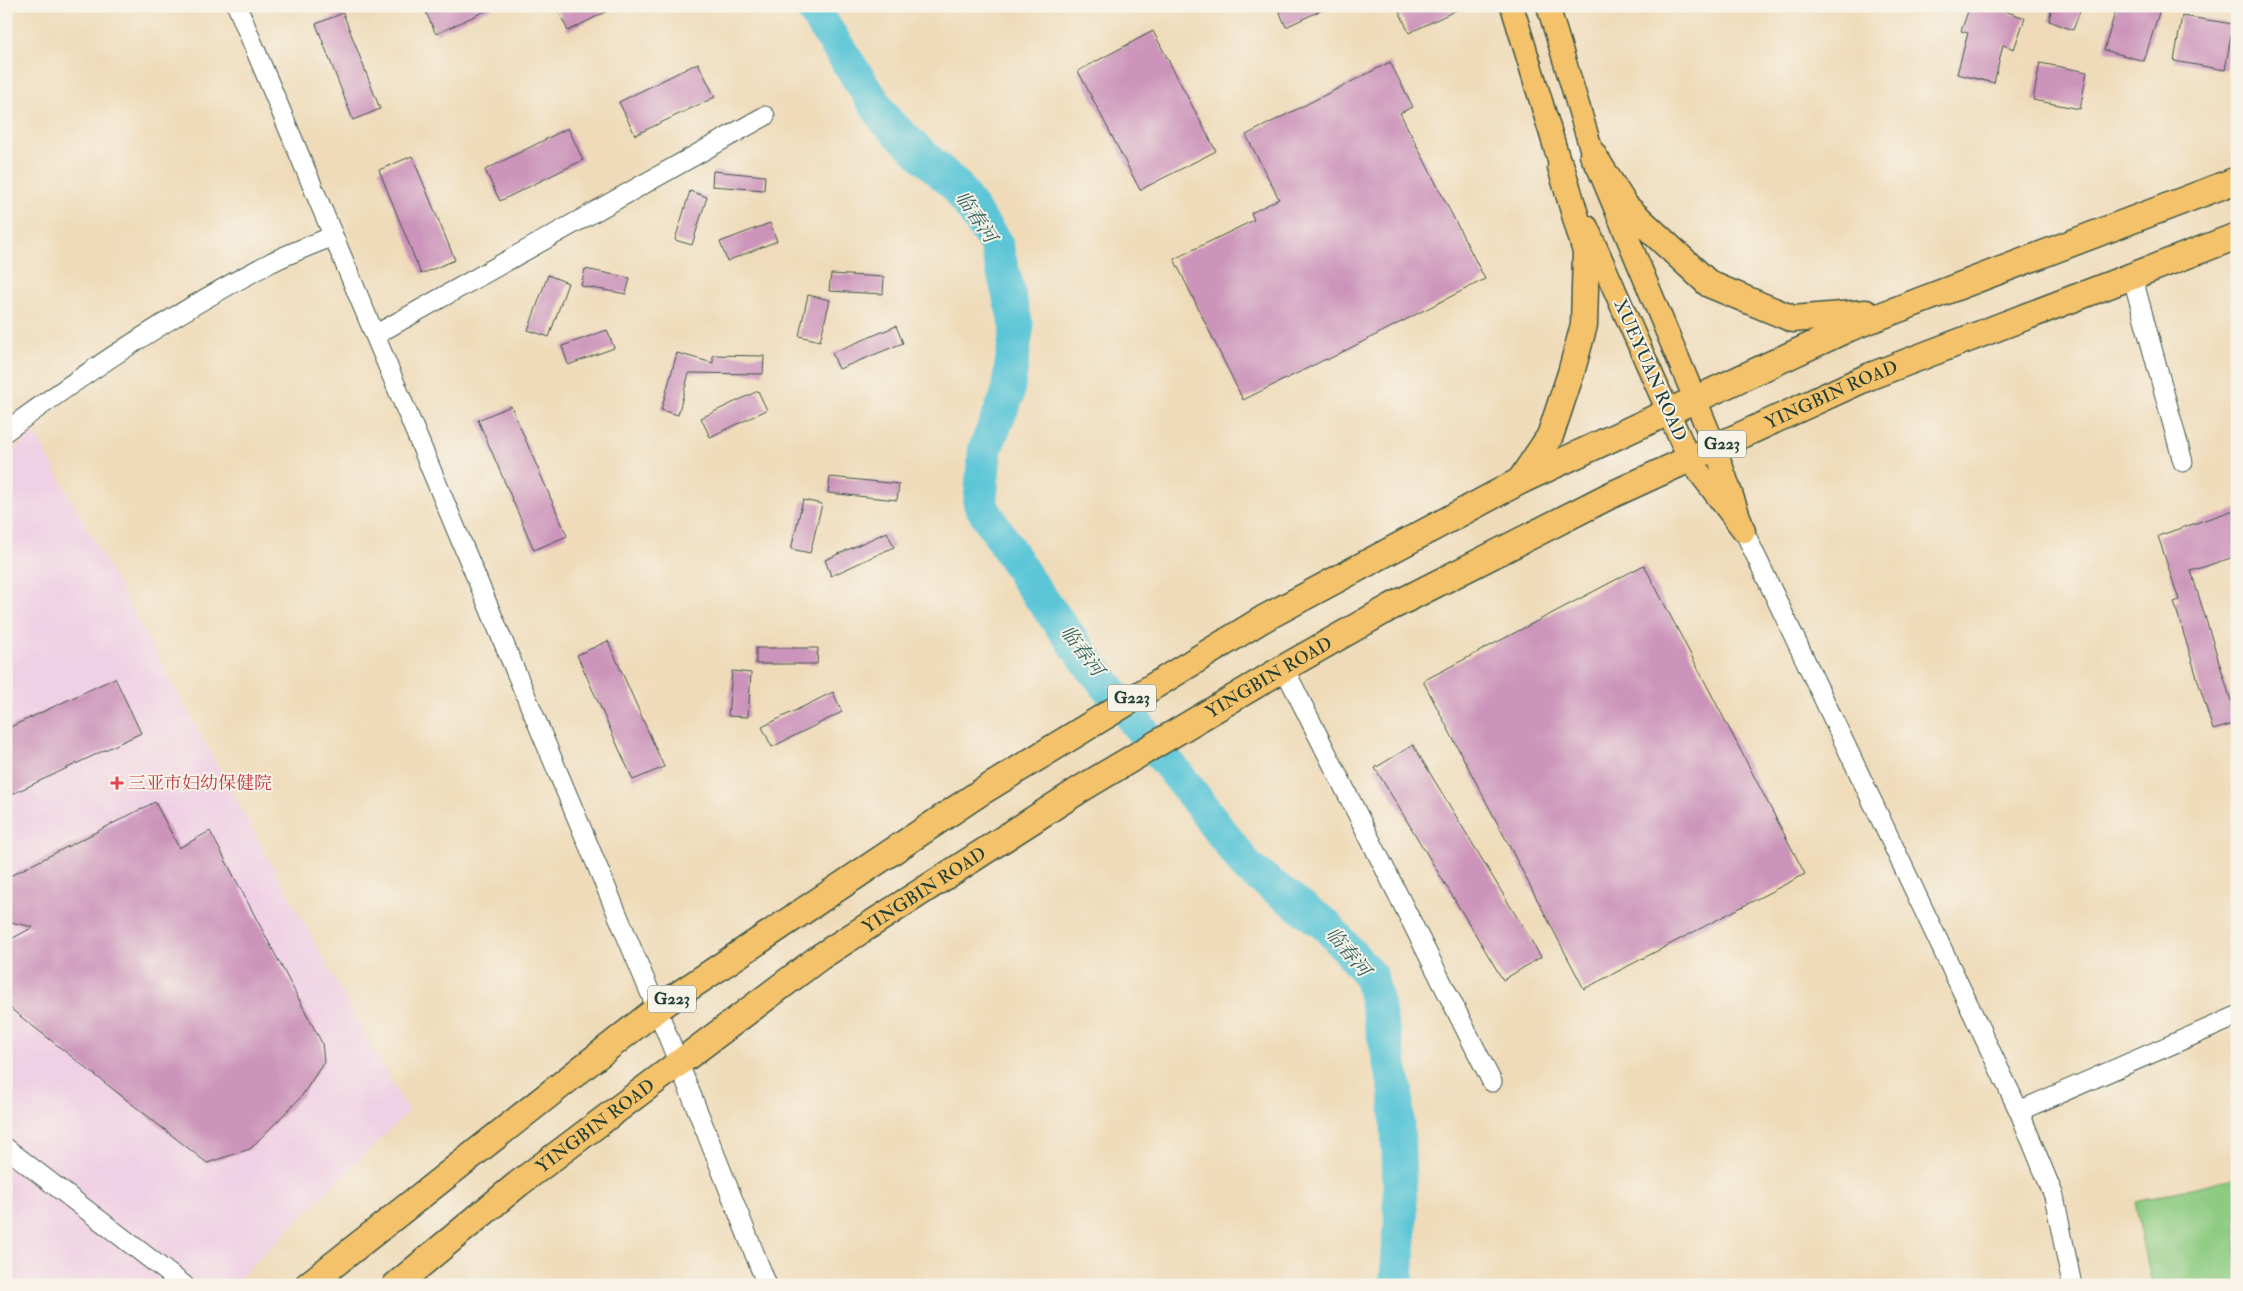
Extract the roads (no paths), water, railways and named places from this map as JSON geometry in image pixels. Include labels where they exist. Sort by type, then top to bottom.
[{"type":"highway","points":[[1593,154],[1625,206],[1709,284],[1793,319],[1894,310]]},
{"type":"highway","points":[[1520,481],[1550,436],[1571,373],[1584,325],[1586,252],[1561,167]]},
{"type":"highway","name":"G223","points":[[308,1285],[657,1009],[978,794],[1263,619],[1520,481],[1849,328],[2237,180]]},
{"type":"highway","name":"YINGBIN ROAD","points":[[396,1285],[518,1184],[679,1061],[820,957],[1084,787],[1284,668],[1399,603],[1609,496],[1868,376],[2237,236]]},
{"type":"main road","name":"XUEYUAN ROAD","points":[[1512,6],[1561,167],[1668,412],[1689,459],[1744,531]]},
{"type":"main road","name":"XUEYUAN ROAD","points":[[1548,6],[1593,154],[1715,447],[1744,531]]},
{"type":"street","points":[[237,6],[679,1061],[768,1285]]},
{"type":"street","points":[[375,335],[765,116]]},
{"type":"street","points":[[6,431],[77,379],[183,312],[271,263],[333,236]]},
{"type":"street","points":[[2132,275],[2183,462]]},
{"type":"street","points":[[1744,531],[2019,1111],[2054,1196],[2072,1285]]},
{"type":"street","points":[[1284,668],[1492,1082]]},
{"type":"street","points":[[2019,1111],[2237,1016]]},
{"type":"street","points":[[6,1148],[184,1285]]},
{"type":"waterway","name":"临春河","points":[[811,6],[887,122],[957,187],[996,244],[1017,327],[1007,396],[985,449],[980,504],[1029,582],[1088,662],[1248,868],[1326,925],[1371,977],[1396,1091],[1401,1219],[1396,1285]]},
{"type":"place","name":"三亚市妇幼保健院","points":[[117,783]]}]
